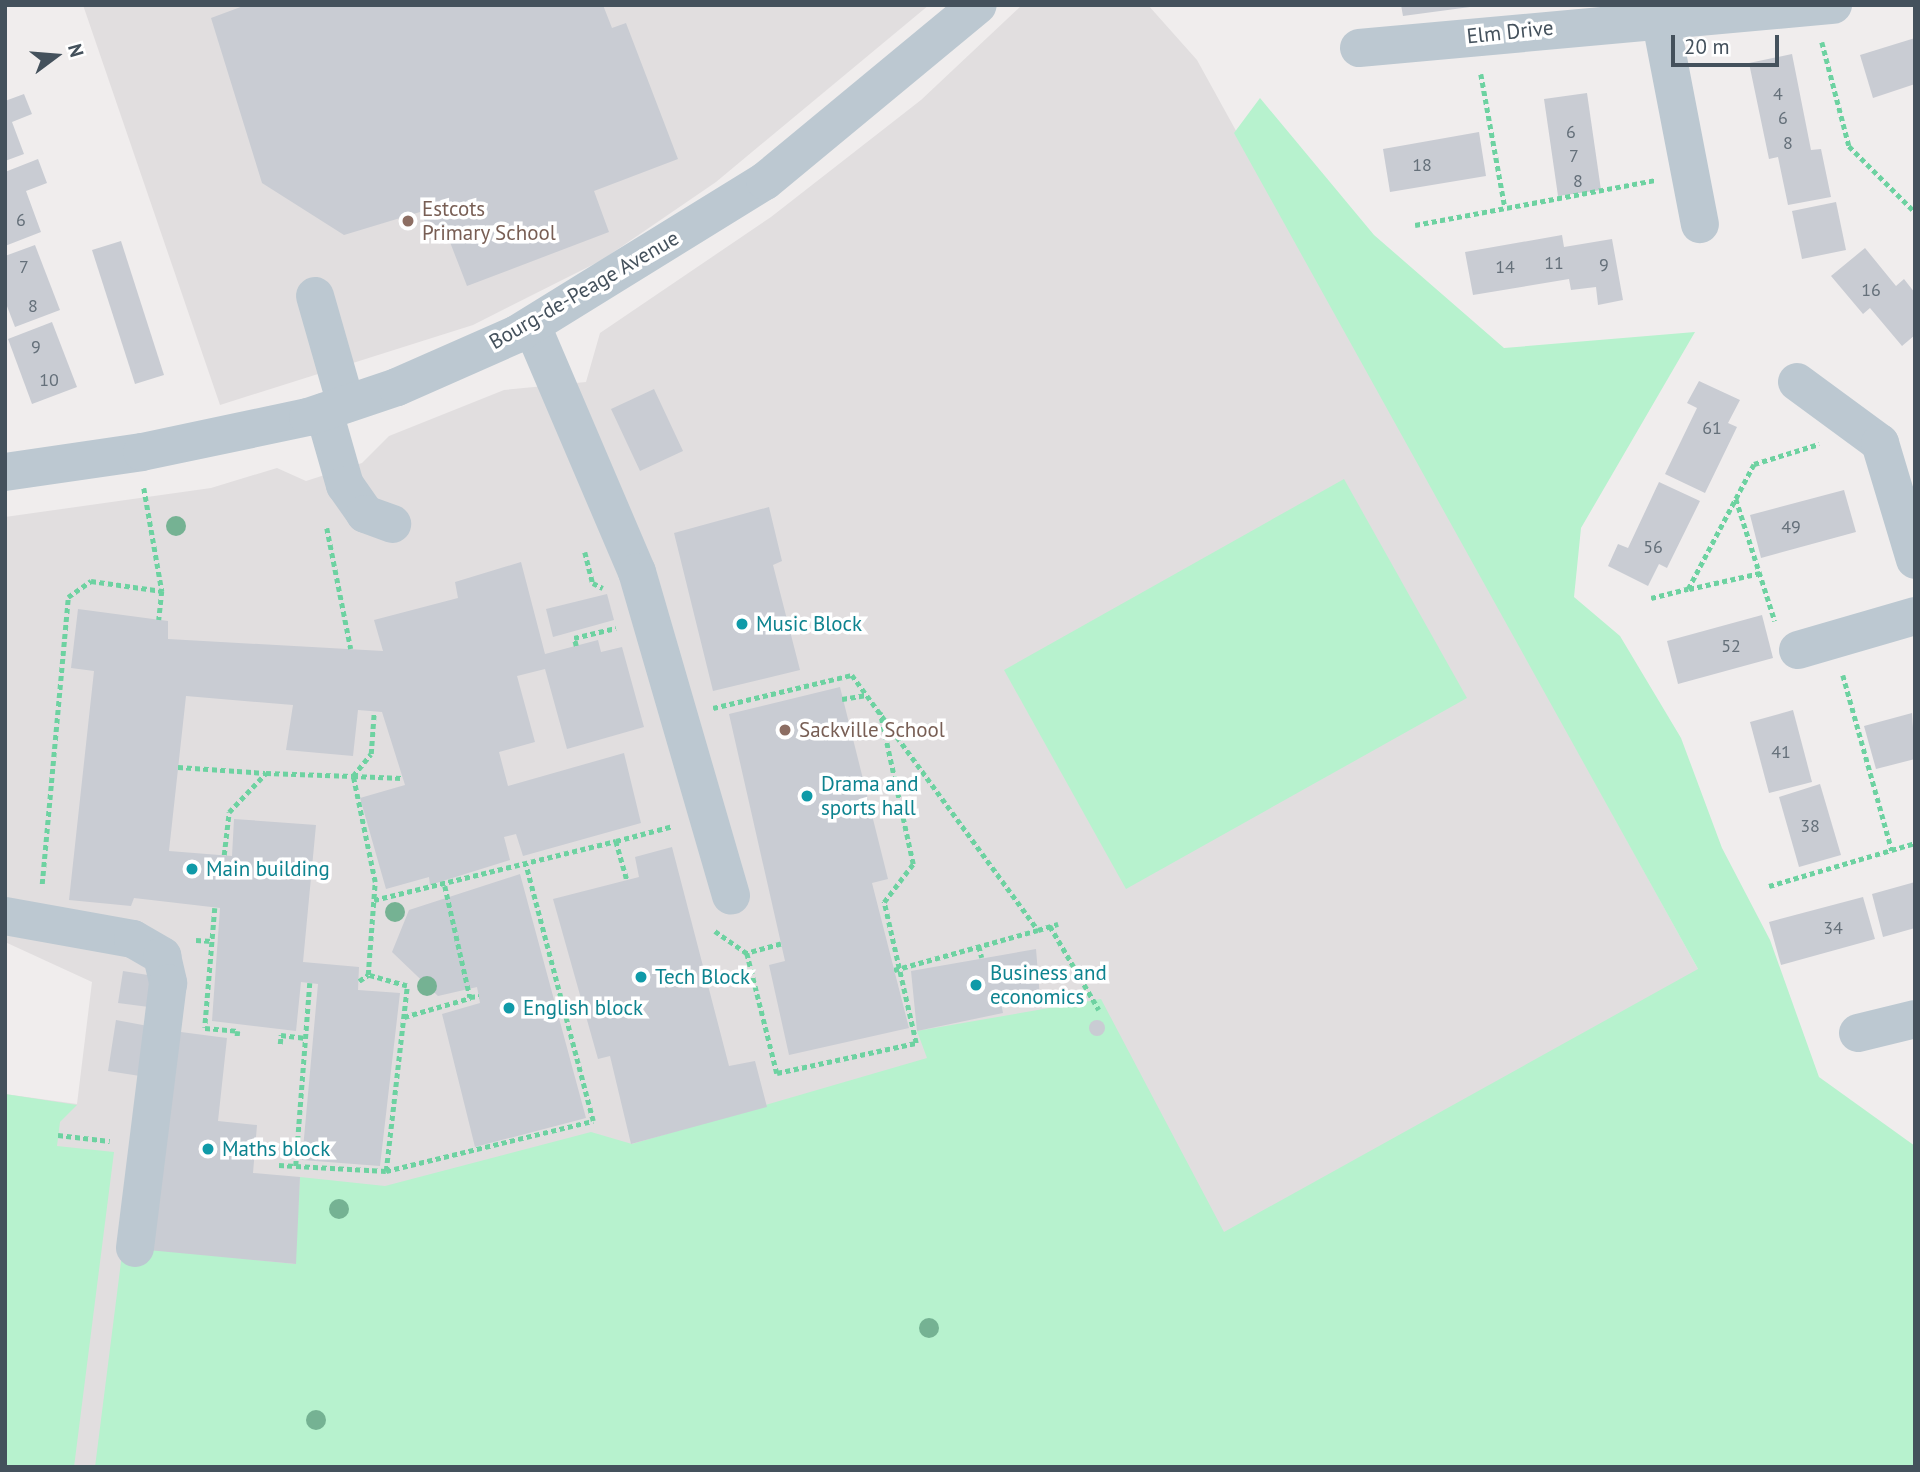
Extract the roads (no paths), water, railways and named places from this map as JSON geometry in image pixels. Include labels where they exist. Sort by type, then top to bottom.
[{"type":"street","name":"Bourg-de-Peage Avenue","points":[[5,472],[142,452],[335,408],[531,326],[765,181],[978,5]]},
{"type":"street","name":"Elm Drive","points":[[1359,47],[1660,16],[1827,6]]},
{"type":"street","points":[[1660,16],[1700,224]]},
{"type":"street","points":[[315,296],[335,408],[345,485],[365,514],[392,524]]},
{"type":"street","points":[[531,326],[637,572],[684,724],[731,896]]},
{"type":"street","points":[[1797,382],[1880,443],[1915,559]]},
{"type":"street","points":[[1816,645],[1915,616]]},
{"type":"street","points":[[22,920],[133,939],[152,947],[167,970],[135,1248]]},
{"type":"street","points":[[1858,1034],[1915,1019]]},
{"type":"place","name":"Estcots Primary School","points":[[408,221]]},
{"type":"place","name":"Music Block","points":[[742,624]]},
{"type":"place","name":"Sackville School","points":[[785,730]]},
{"type":"place","name":"Drama and sports hall","points":[[807,796]]},
{"type":"place","name":"Main building","points":[[192,869]]},
{"type":"place","name":"Tech Block","points":[[641,977]]},
{"type":"place","name":"Business and economics","points":[[976,985]]},
{"type":"place","name":"English block","points":[[509,1008]]},
{"type":"place","name":"Maths block","points":[[208,1149]]}]
